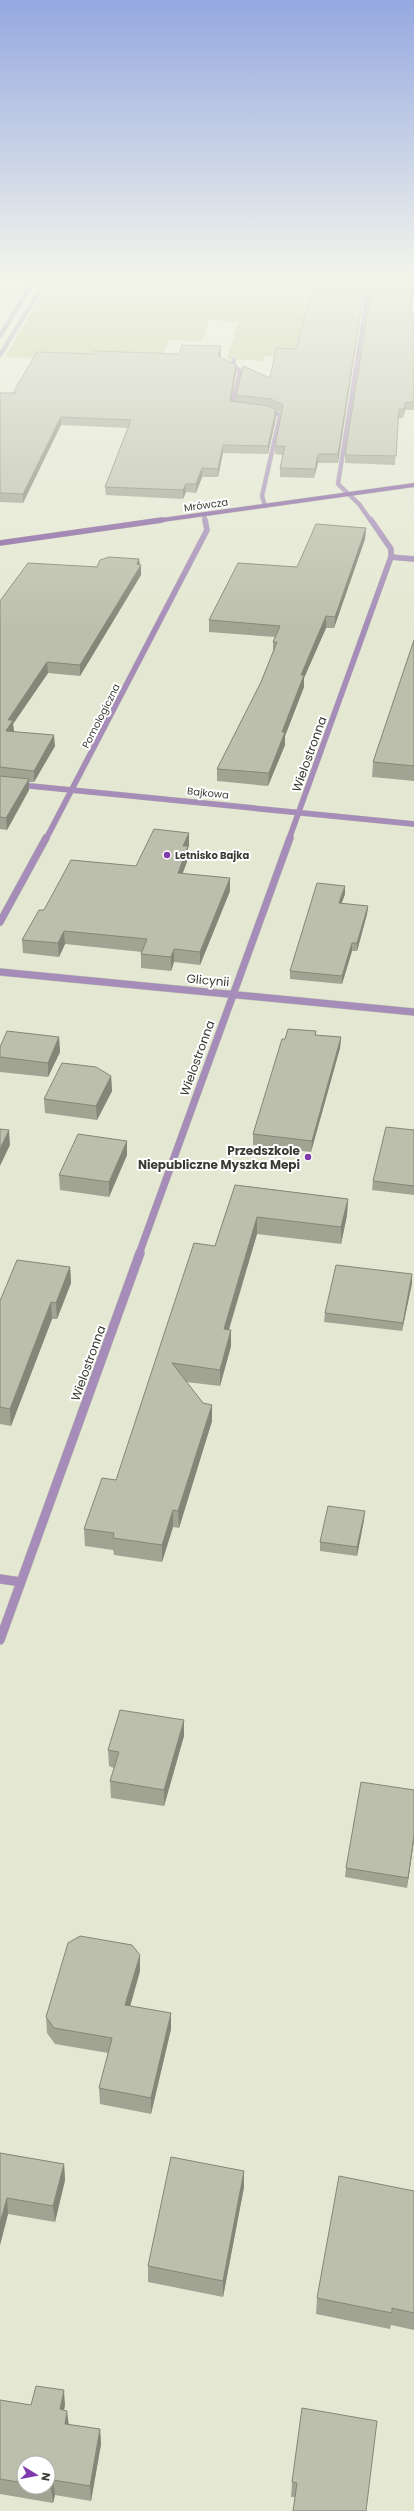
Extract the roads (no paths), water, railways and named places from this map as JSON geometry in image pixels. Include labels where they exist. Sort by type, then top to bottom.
[{"type":"street","points":[[234,396],[232,407],[243,410]]},
{"type":"street","points":[[351,396],[338,486],[359,504],[391,548],[391,557],[414,559]]},
{"type":"street","points":[[258,411],[272,411],[280,416],[262,496],[265,506]]},
{"type":"street","name":"Mrówcza","points":[[0,543],[414,485]]},
{"type":"street","name":"Pomologiczna","points":[[0,922],[73,789],[207,530],[204,515]]},
{"type":"street","name":"Wielostronna","points":[[0,1640],[232,993],[299,813],[391,557]]},
{"type":"street","name":"Bajkowa","points":[[0,782],[414,824]]},
{"type":"street","name":"Glicynii","points":[[0,972],[232,993],[414,1012]]},
{"type":"street","points":[[0,1579],[21,1582]]},
{"type":"place","name":"Letnisko Bajka","points":[[167,855]]},
{"type":"place","name":"Przedszkole Niepubliczne Myszka Mepi","points":[[308,1157]]}]
